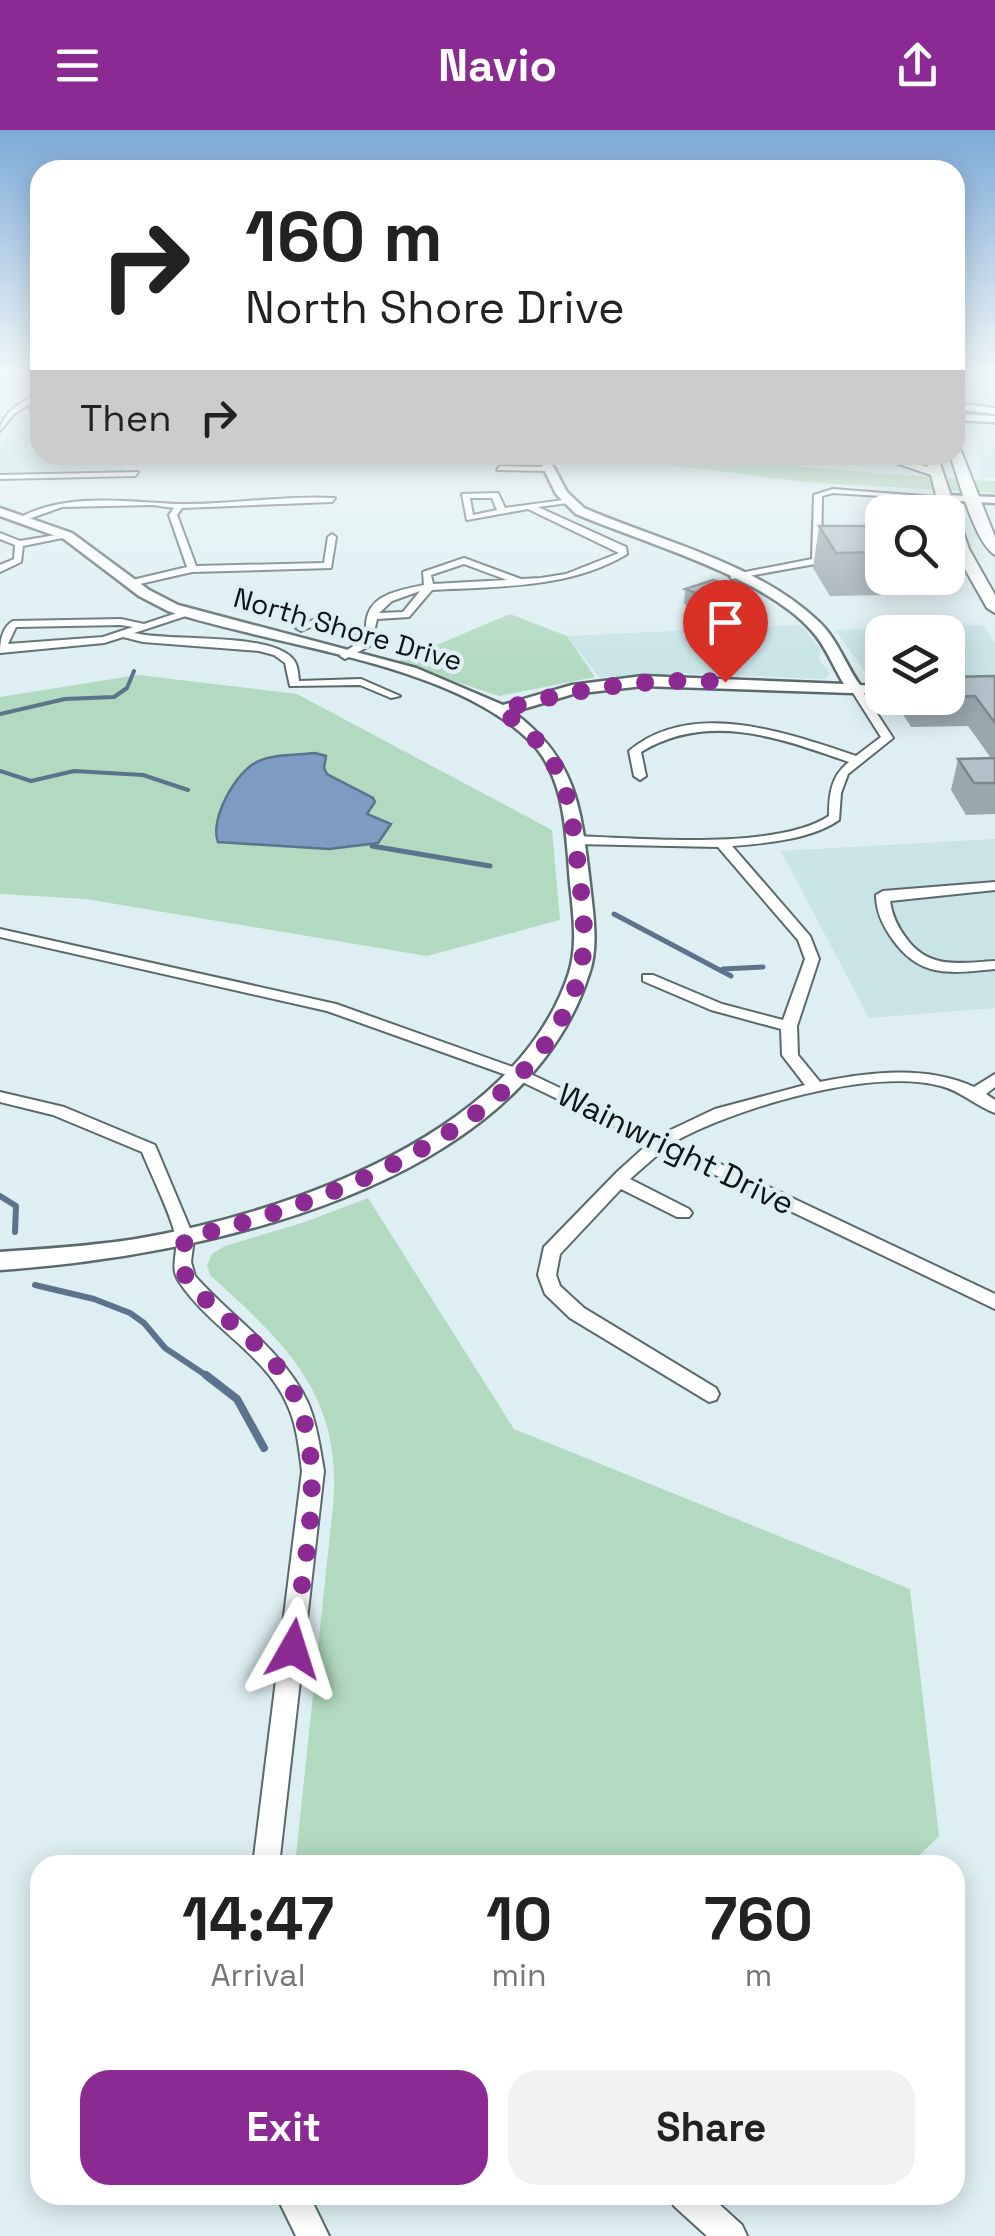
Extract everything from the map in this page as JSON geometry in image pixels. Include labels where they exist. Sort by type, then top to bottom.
[{"type":"main road","points":[[911,470],[942,494],[971,566],[995,608]]},
{"type":"main road","points":[[961,470],[995,551]]},
{"type":"street","points":[[550,470],[568,502],[593,517],[735,577],[784,601],[811,620],[827,638],[887,738],[855,760],[836,784],[835,818],[784,835],[723,844],[575,840]]},
{"type":"street","points":[[0,477],[135,474]]},
{"type":"street","points":[[816,560],[818,494],[969,492],[995,502]]},
{"type":"street","points":[[502,511],[495,495],[465,496],[470,518],[568,502]]},
{"type":"street","points":[[22,518],[61,505],[179,506],[332,500]]},
{"type":"street","points":[[179,506],[173,515],[192,569]]},
{"type":"street","points":[[346,656],[367,643],[374,632],[372,616],[376,607],[389,598],[429,587],[568,576],[623,554],[624,549],[529,506]]},
{"type":"street","name":"North Shore Drive","points":[[0,512],[68,536],[131,583],[186,612],[440,683],[500,710],[533,736],[558,766],[567,790],[584,923],[580,972],[558,1023],[518,1074],[438,1138],[362,1179],[269,1215],[127,1249],[0,1261]]},
{"type":"street","points":[[0,536],[20,544],[68,536]]},
{"type":"street","points":[[131,583],[192,569],[328,566],[332,537]]},
{"type":"street","points":[[0,570],[18,560],[20,544]]},
{"type":"street","points":[[735,577],[816,560],[865,561]]},
{"type":"street","points":[[429,587],[426,574],[464,561],[521,582]]},
{"type":"street","points":[[965,566],[971,566]]},
{"type":"street","points":[[372,616],[406,615],[429,587]]},
{"type":"street","points":[[0,649],[127,635],[186,612]]},
{"type":"street","points":[[0,649],[14,624],[122,622],[147,628]]},
{"type":"street","points":[[302,628],[313,623],[367,643]]},
{"type":"street","points":[[127,635],[161,642],[244,645],[285,656],[291,663],[294,684],[361,682],[395,696]]},
{"type":"street","points":[[500,710],[572,690],[643,681],[865,688]]},
{"type":"street","points":[[640,776],[635,751],[657,733],[710,726],[800,741],[855,760]]},
{"type":"street","points":[[723,844],[805,939],[812,959],[789,1026],[790,1055],[816,1088]]},
{"type":"street","points":[[995,886],[883,895],[882,910],[911,957],[927,966],[995,965]]},
{"type":"street","name":"Wainwright Drive","points":[[0,933],[330,1007],[518,1074],[995,1302]]},
{"type":"street","points":[[648,978],[688,999],[741,1017],[789,1026]]},
{"type":"street","points":[[709,1394],[578,1313],[552,1289],[547,1262],[551,1252],[661,1142],[700,1121],[816,1088],[868,1080],[926,1078],[978,1093],[995,1108]]},
{"type":"street","points":[[978,1093],[995,1079]]},
{"type":"street","points":[[0,1097],[58,1111],[149,1149],[185,1238],[182,1262],[186,1278],[269,1358],[302,1409],[311,1438],[313,1471],[267,1855]]},
{"type":"street","points":[[621,1182],[684,1213]]},
{"type":"street","points":[[297,2205],[313,2236]]},
{"type":"street","points":[[696,2205],[731,2236]]},
{"type":"shaded area","points":[[0,470],[123,470],[122,472],[0,474]]},
{"type":"shaded area","points":[[981,470],[995,470],[995,478],[982,478]]},
{"type":"shaded area","points":[[801,625],[821,650],[819,660],[830,674],[824,679],[679,673],[599,677],[567,636]]},
{"type":"shaded area","points":[[983,625],[995,643],[995,676],[965,677],[965,626]]},
{"type":"shaded area","points":[[865,629],[865,672],[835,630]]},
{"type":"shaded area","points":[[995,839],[995,1008],[869,1018],[781,851]]},
{"type":"green space","points":[[712,470],[847,470],[995,481],[995,493],[805,482]]},
{"type":"green space","points":[[510,614],[567,636],[595,677],[499,696],[396,662]]},
{"type":"green space","points":[[138,675],[297,694],[552,830],[560,920],[427,956],[86,899],[0,894],[0,697]]},
{"type":"green space","points":[[368,1198],[514,1429],[910,1589],[939,1836],[920,1855],[296,1855],[333,1506],[334,1467],[329,1433],[319,1402],[304,1375],[263,1325],[210,1275],[207,1265],[212,1254],[225,1246]]},
{"type":"water","points":[[315,753],[326,756],[327,774],[373,798],[375,802],[367,814],[391,824],[378,843],[329,849],[218,842],[221,809],[250,766],[272,757]]},
{"type":"building","points":[[819,526],[865,526],[865,552],[836,553]]},
{"type":"building","points":[[713,580],[754,594],[726,604],[685,589]]},
{"type":"building","points":[[995,676],[995,723],[975,696],[965,696],[965,677]]},
{"type":"building","points":[[995,758],[995,783],[974,783],[958,759]]},
{"type":"waterway","points":[[0,714],[65,699],[114,697],[127,688],[134,671]]},
{"type":"waterway","points":[[0,771],[31,781],[74,771],[143,775],[188,790]]},
{"type":"waterway","points":[[372,846],[490,866]]},
{"type":"waterway","points":[[614,914],[731,976]]},
{"type":"waterway","points":[[723,969],[763,967]]},
{"type":"waterway","points":[[0,1196],[16,1206],[15,1232]]},
{"type":"waterway","points":[[35,1285],[94,1299],[130,1313],[165,1348],[209,1377]]},
{"type":"waterway","points":[[209,1377],[237,1399],[264,1448]]},
{"type":"route","points":[[293,1649],[313,1471],[311,1438],[288,1382],[269,1358],[186,1278],[182,1262],[185,1238],[314,1199],[400,1160],[438,1138],[502,1089],[558,1023],[580,972],[584,947],[567,790],[558,766],[546,750],[500,710],[572,690],[618,683],[725,682]]}]
